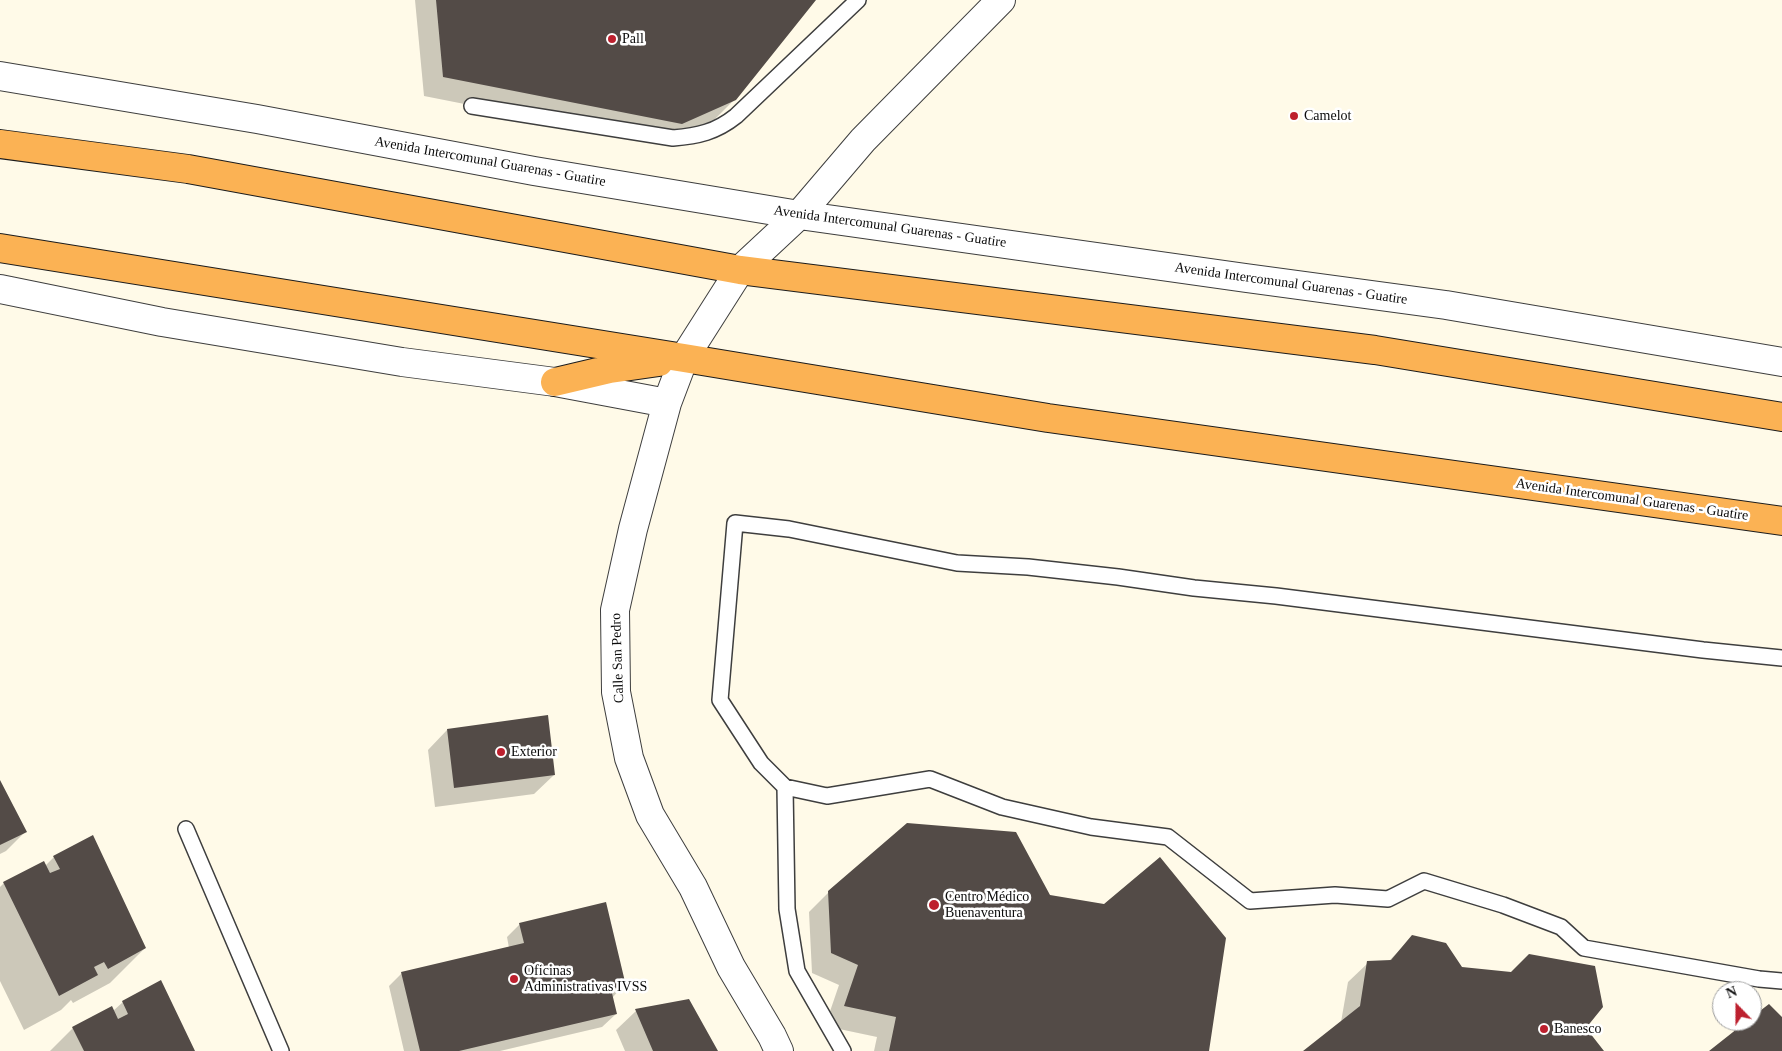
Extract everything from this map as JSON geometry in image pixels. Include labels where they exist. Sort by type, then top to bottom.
[{"type":"highway","points":[[0,144],[188,169],[740,270],[1375,350],[1782,417]]},
{"type":"highway","name":"Avenida Intercomunal Guarenas - Guatire","points":[[0,248],[1048,418],[1782,521]]},
{"type":"highway","points":[[555,382],[610,369],[684,358]]},
{"type":"street","name":"Calle San Pedro","points":[[779,1051],[731,967],[693,887],[650,815],[629,758],[616,692],[615,610],[633,529],[666,403],[684,358],[740,270],[799,214],[863,140],[1001,0]]},
{"type":"street","name":"Avenida Intercomunal Guarenas - Guatire","points":[[0,76],[257,120],[534,171],[799,214],[1446,305],[1774,359]]},
{"type":"street","points":[[0,289],[162,322],[402,362],[555,382],[666,403]]},
{"type":"lane","points":[[472,106],[673,138],[696,137],[724,126],[736,116],[858,0]]},
{"type":"lane","points":[[1782,658],[1304,599],[1194,588],[1118,577],[1028,567],[957,563],[789,529],[735,523],[720,700],[761,763],[785,787],[827,796],[930,779],[1002,807],[1091,827],[1168,837],[1250,900],[1335,895],[1388,899],[1424,881],[1503,905],[1561,927],[1584,948],[1782,981]]},
{"type":"lane","points":[[785,787],[787,909],[797,971],[843,1051]]},
{"type":"lane","points":[[186,829],[281,1051]]},
{"type":"building","name":"Pall","points":[[436,0],[816,0],[736,100],[682,124],[443,77]]},
{"type":"building","name":"Exterior","points":[[548,715],[555,775],[454,788],[447,729]]},
{"type":"building","points":[[0,780],[27,832],[0,845]]},
{"type":"building","points":[[907,823],[1016,832],[1050,895],[1104,904],[1160,857],[1226,938],[1209,1051],[889,1051],[896,1017],[844,1006],[858,965],[831,953],[828,891]]},
{"type":"building","points":[[93,835],[146,948],[108,969],[104,962],[94,967],[98,975],[59,996],[3,882],[44,861],[50,873],[60,869],[53,856]]},
{"type":"building","name":"Oficinas Administrativas IVSS","points":[[606,902],[626,986],[611,989],[617,1014],[459,1051],[420,1051],[401,972],[524,943],[519,923]]},
{"type":"building","points":[[1412,935],[1446,943],[1462,967],[1511,972],[1529,954],[1595,966],[1603,1007],[1586,1028],[1604,1051],[1303,1051],[1360,1006],[1367,961],[1391,960]]},
{"type":"building","points":[[161,980],[195,1051],[84,1051],[72,1027],[112,1006],[118,1019],[128,1014],[122,1001]]},
{"type":"building","points":[[689,999],[718,1051],[653,1051],[635,1009]]},
{"type":"building","points":[[1769,1004],[1782,1017],[1782,1051],[1709,1051],[1734,1031],[1762,1031],[1762,1009]]},
{"type":"place","name":"Pall","points":[[612,39]]},
{"type":"place","name":"Camelot","points":[[1294,116]]},
{"type":"place","name":"Exterior","points":[[501,752]]},
{"type":"place","name":"Centro Médico Buenaventura","points":[[934,905]]},
{"type":"place","name":"Oficinas Administrativas IVSS","points":[[514,979]]},
{"type":"place","name":"Banesco","points":[[1544,1029]]}]
